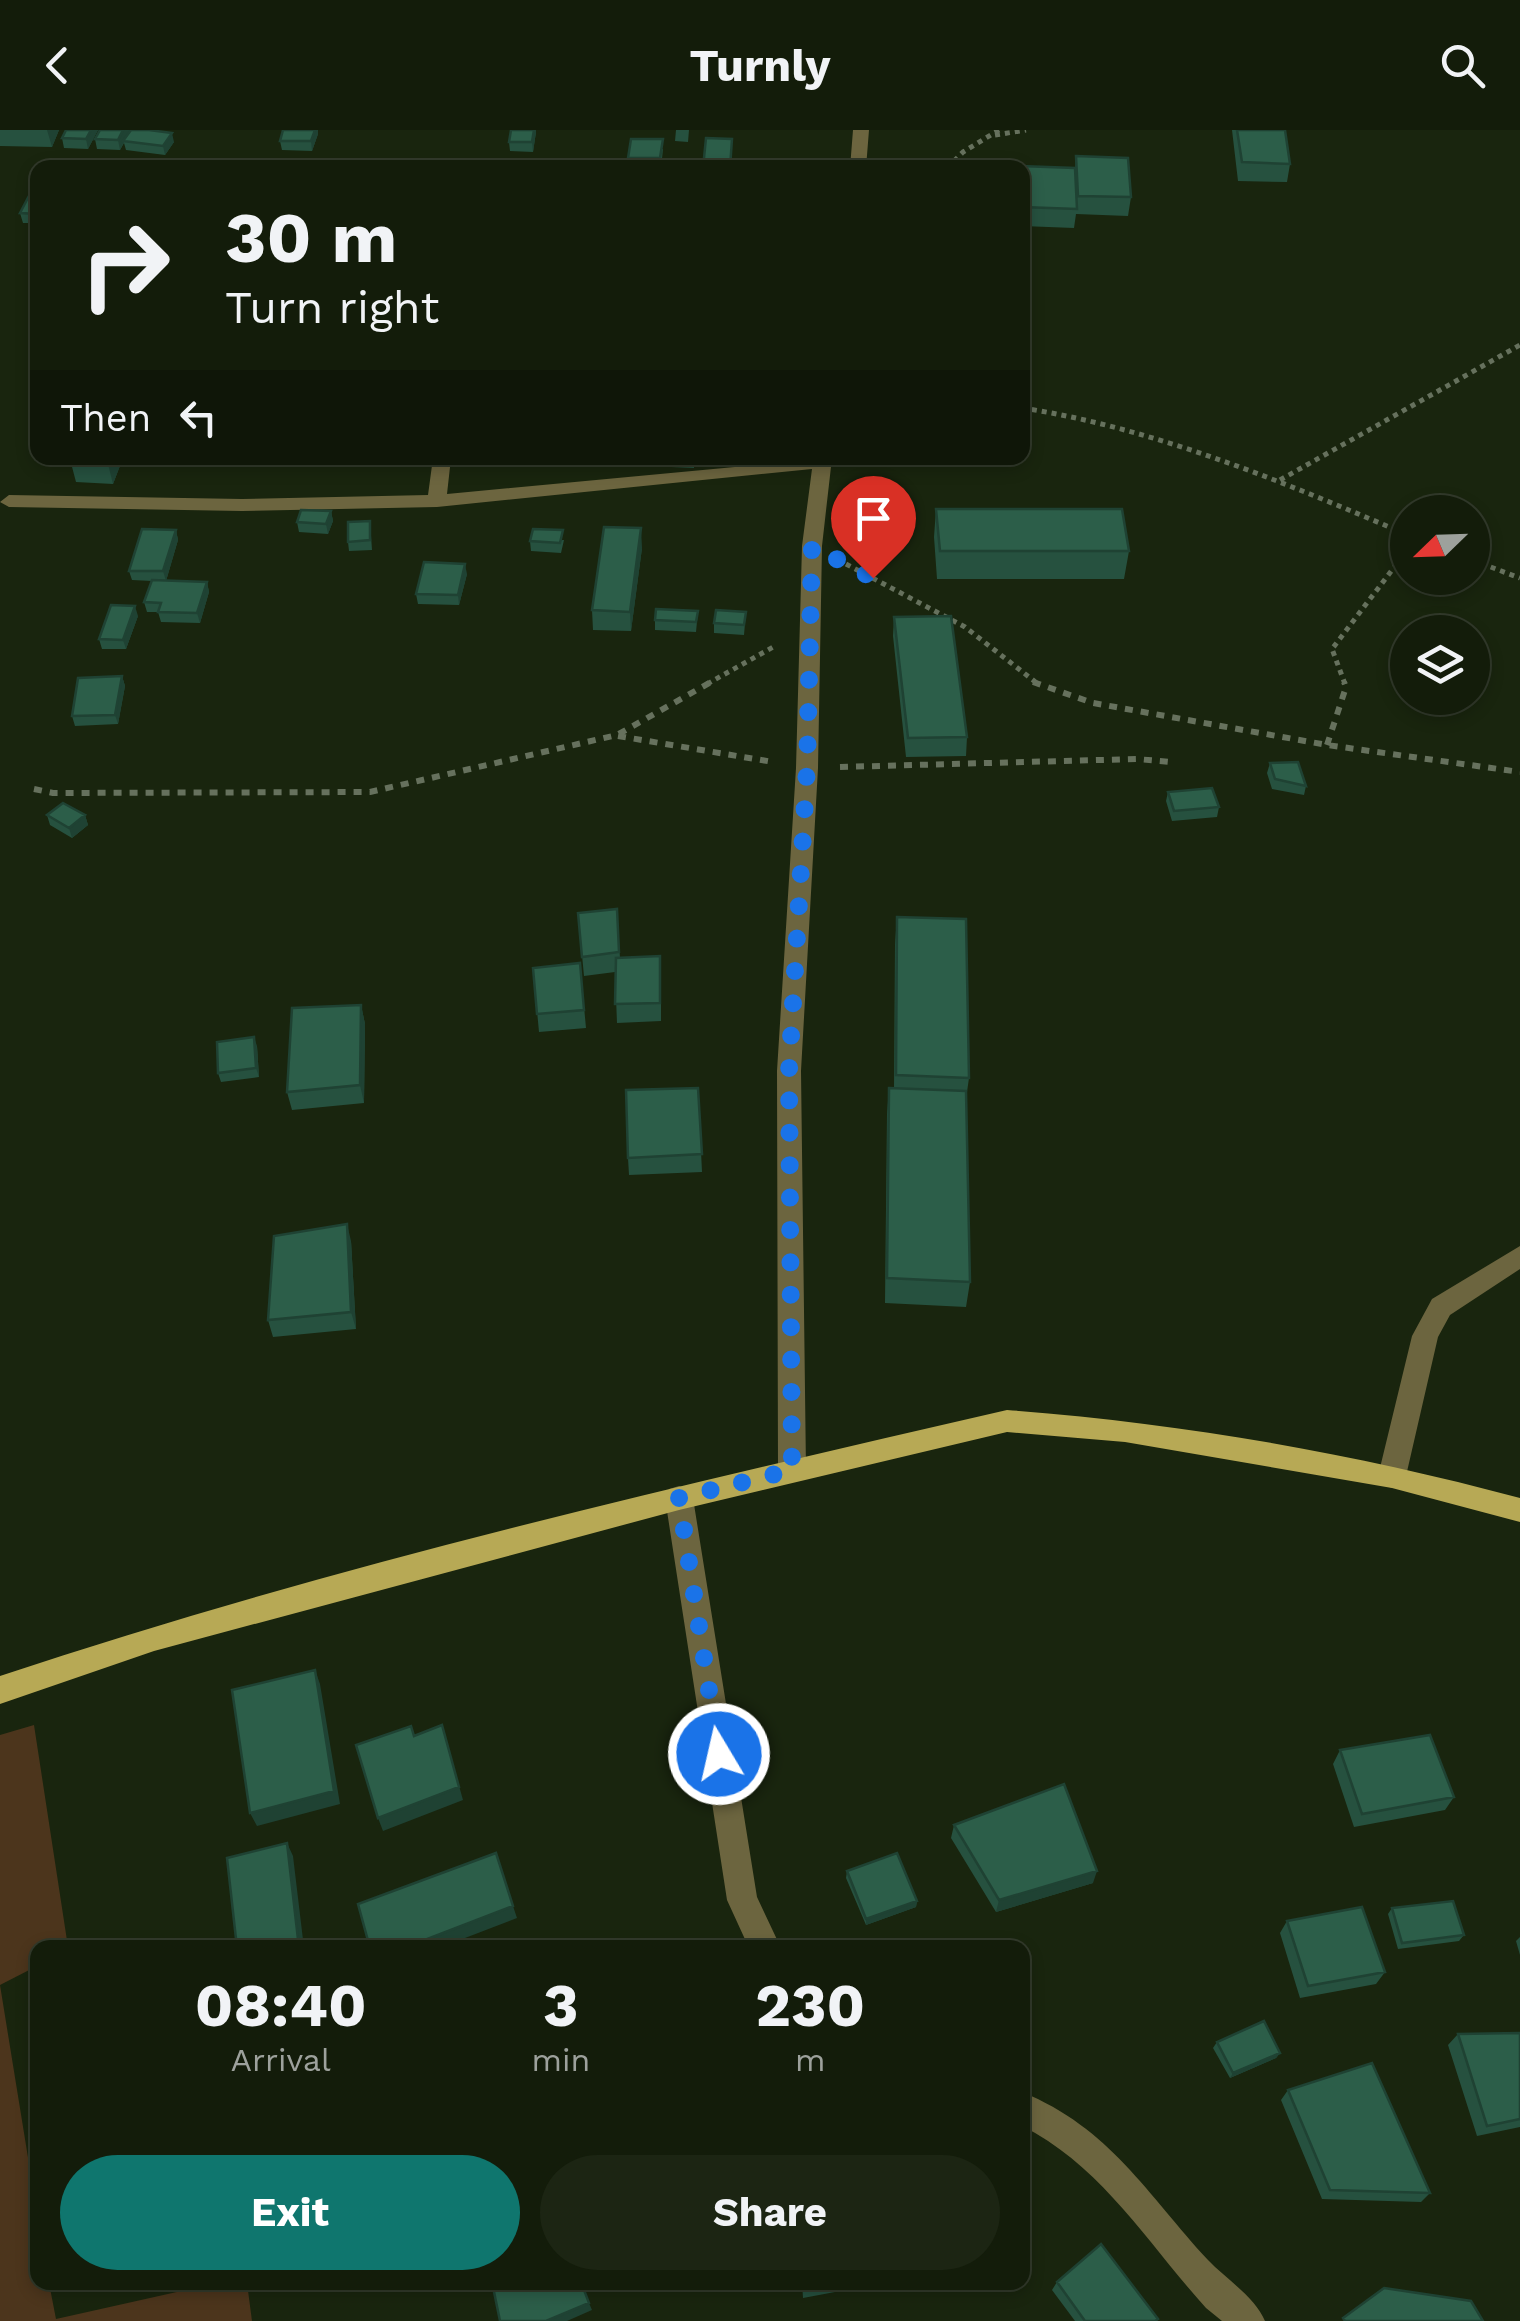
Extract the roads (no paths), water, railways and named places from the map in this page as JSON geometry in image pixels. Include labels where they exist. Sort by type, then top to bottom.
[{"type":"main road","points":[[0,1690],[154,1638],[679,1498],[1007,1421],[1125,1430],[1392,1476],[1520,1510]]},
{"type":"street","points":[[859,160],[861,130]]},
{"type":"street","points":[[437,501],[441,465]]},
{"type":"street","points":[[9,502],[242,505],[437,501],[775,465]]},
{"type":"street","points":[[792,1470],[789,1071],[807,768],[812,546],[821,465]]},
{"type":"street","points":[[1392,1476],[1426,1336],[1441,1307],[1520,1256]]},
{"type":"street","points":[[679,1498],[742,1900],[762,1940]]},
{"type":"street","points":[[1030,2112],[1068,2132],[1122,2179],[1180,2254],[1248,2321]]}]
